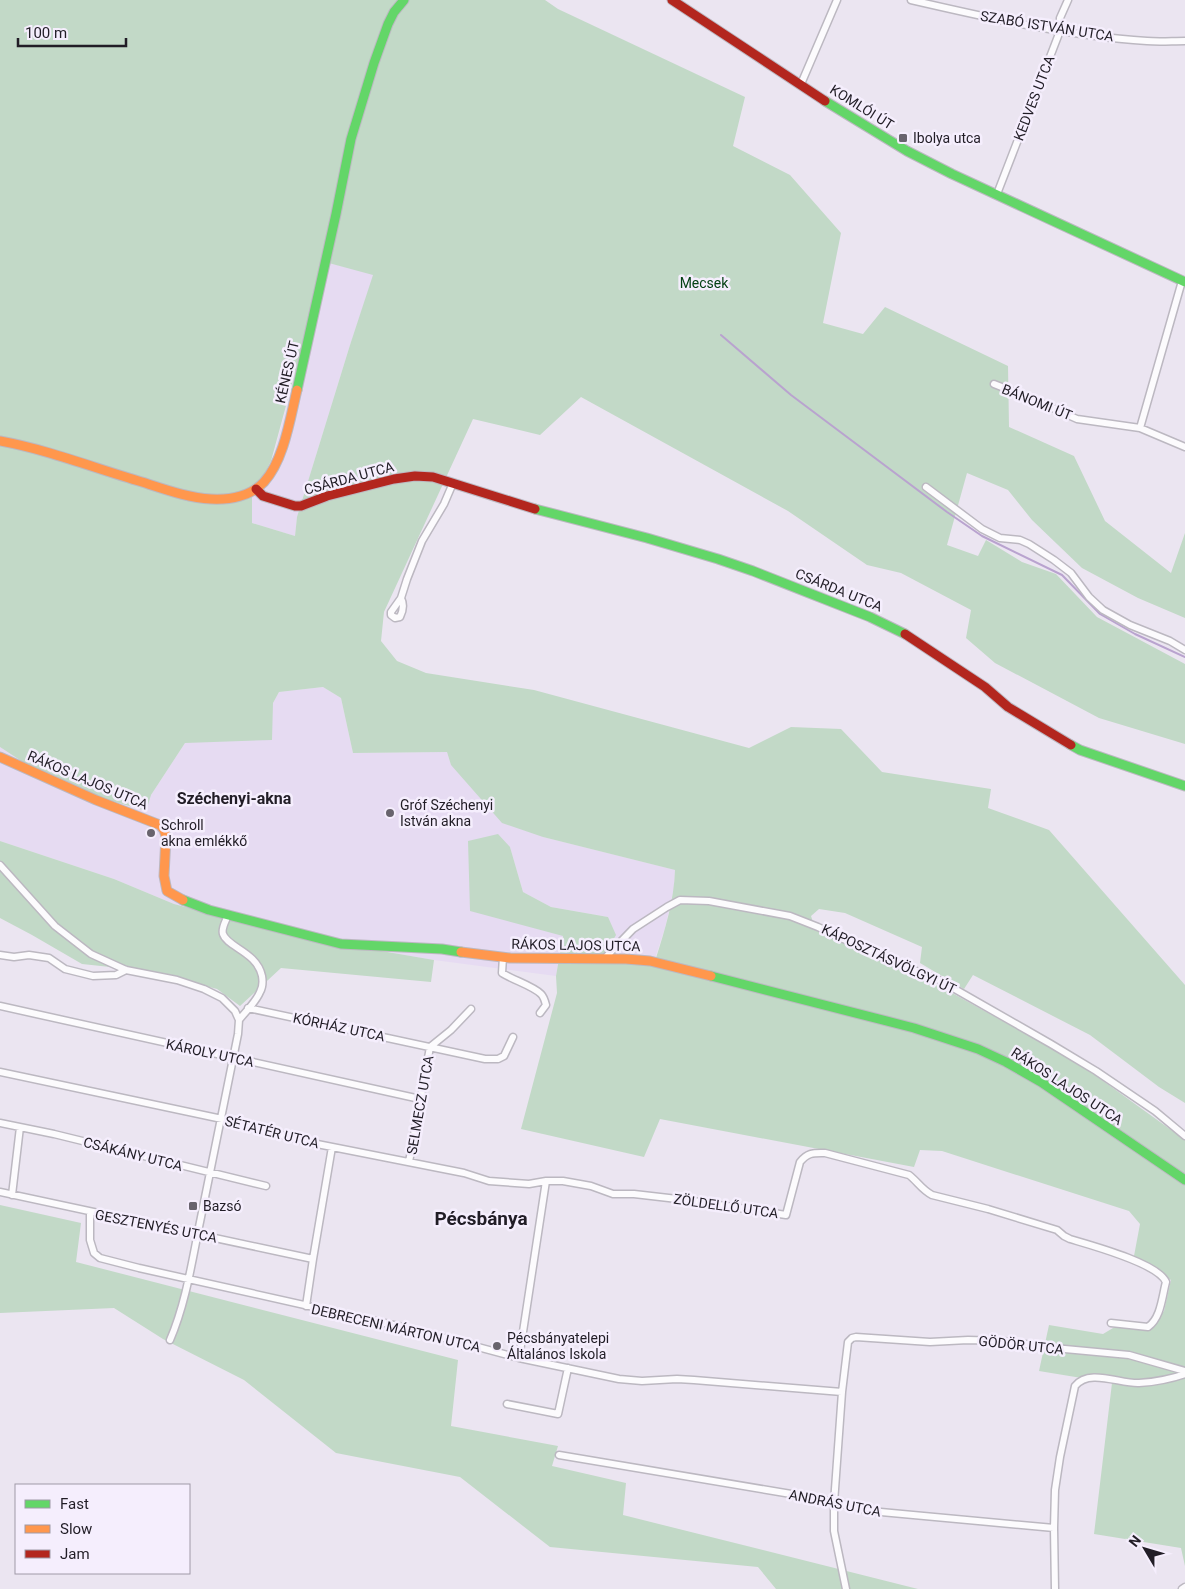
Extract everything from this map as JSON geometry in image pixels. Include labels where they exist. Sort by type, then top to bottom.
[{"type":"street","name":"KÉNES ÚT","points":[[0,441],[43,451],[152,486],[206,499],[235,497],[256,489],[263,483],[272,471],[279,456],[290,424],[351,139],[388,24],[394,12],[404,0]]},
{"type":"street","name":"KOMLÓI ÚT","points":[[672,0],[858,122],[900,147],[952,174],[1184,282]]},
{"type":"street","points":[[801,84],[837,0]]},
{"type":"street","name":"SZABÓ ISTVÁN UTCA","points":[[911,0],[1060,31],[1148,42],[1185,42]]},
{"type":"street","name":"KEDVES UTCA","points":[[997,194],[1060,31],[1060,18],[1068,0]]},
{"type":"street","points":[[1140,428],[1184,282]]},
{"type":"street","name":"BÁNOMI ÚT","points":[[994,384],[1077,419],[1140,428],[1185,448]]},
{"type":"street","name":"CSÁRDA UTCA","points":[[256,489],[263,496],[295,506],[301,506],[327,496],[394,479],[415,476],[433,477],[546,514],[639,536],[718,559],[870,616],[897,629],[985,687],[1020,715],[1080,750],[1185,786]]},
{"type":"street","points":[[401,598],[422,541],[444,504],[453,482]]},
{"type":"street","points":[[926,487],[982,529],[1000,538],[1020,540],[1054,560],[1071,573],[1089,597],[1116,618],[1170,641],[1185,650]]},
{"type":"street","name":"RÁKOS LAJOS UTCA","points":[[0,757],[96,800],[160,825],[166,836],[164,876],[167,891],[190,903],[228,915],[341,944],[442,949],[503,957],[633,959],[669,965],[914,1028],[978,1050],[1006,1062],[1041,1082],[1185,1180]]},
{"type":"street","points":[[0,865],[55,926],[91,954],[126,970],[177,980],[204,988],[222,998],[235,1011],[239,1020]]},
{"type":"street","name":"KÁPOSZTÁSVÖLGYI ÚT","points":[[604,959],[633,929],[680,900],[709,901],[790,916],[818,926],[888,960],[939,980],[1096,1072],[1155,1111],[1185,1136]]},
{"type":"street","points":[[170,1340],[176,1325],[198,1234],[222,1119],[239,1020],[261,991],[263,984],[258,966],[224,937],[223,928],[228,915]]},
{"type":"street","points":[[0,955],[14,957],[29,954],[49,958],[65,970],[93,976],[116,975],[126,970]]},
{"type":"street","points":[[503,957],[502,973],[512,980],[534,988],[543,995],[546,1005],[540,1014]]},
{"type":"street","name":"KÁROLY UTCA","points":[[0,1006],[420,1099]]},
{"type":"street","name":"KÓRHÁZ UTCA","points":[[248,1008],[430,1047]]},
{"type":"street","name":"SELMECZ UTCA","points":[[409,1162],[430,1047],[471,1009]]},
{"type":"street","name":"SELMECZ UTCA","points":[[430,1047],[485,1059],[498,1059],[504,1056],[513,1038]]},
{"type":"street","name":"SÉTATÉR UTCA","points":[[0,1072],[222,1119],[312,1143],[464,1173],[490,1181],[528,1184],[546,1181]]},
{"type":"street","name":"CSÁKÁNY UTCA","points":[[0,1123],[266,1186]]},
{"type":"street","points":[[12,1195],[20,1127]]},
{"type":"street","points":[[306,1306],[332,1147]]},
{"type":"street","name":"ZÖLDELLŐ UTCA","points":[[546,1181],[564,1181],[591,1186],[613,1194],[634,1194],[686,1200],[786,1215],[800,1162],[811,1153],[825,1153],[909,1175],[918,1182],[924,1192],[1057,1230],[1070,1239],[1155,1270],[1166,1279],[1157,1317],[1153,1324],[1148,1327],[1110,1323]]},
{"type":"street","points":[[519,1358],[546,1181]]},
{"type":"street","name":"GESZTENYÉS UTCA","points":[[0,1192],[90,1213],[313,1259]]},
{"type":"street","name":"DEBRECENI MÁRTON UTCA","points":[[90,1213],[90,1240],[94,1253],[100,1258],[407,1328],[519,1358],[619,1379],[642,1381],[677,1379],[842,1392]]},
{"type":"street","name":"GÖDÖR UTCA","points":[[842,1392],[848,1342],[856,1337],[930,1342],[1003,1341],[1129,1355],[1185,1373]]},
{"type":"street","points":[[507,1404],[558,1414],[568,1368]]},
{"type":"street","points":[[1055,1589],[1055,1490],[1075,1386],[1084,1379],[1099,1378],[1139,1383],[1185,1373]]},
{"type":"street","points":[[842,1392],[834,1503],[834,1531],[846,1589]]},
{"type":"street","name":"ANDRÁS UTCA","points":[[559,1455],[821,1499],[870,1511],[1054,1528]]},
{"type":"shaded area","points":[[325,262],[374,274],[297,517],[295,536],[252,523],[252,498],[272,461]]},
{"type":"shaded area","points":[[323,687],[341,698],[353,753],[447,752],[451,765],[543,837],[675,870],[674,888],[665,928],[655,958],[605,955],[608,917],[551,907],[523,892],[510,847],[468,841],[563,936],[556,976],[434,960],[294,936],[174,904],[114,879],[0,841],[0,747],[58,785],[151,795],[185,743],[273,703],[279,692]]},
{"type":"green space","name":"Mecsek","points":[[0,0],[545,0],[558,9],[745,97],[733,146],[790,175],[841,233],[823,323],[863,334],[885,307],[1008,366],[1009,427],[1074,456],[1105,521],[1171,573],[1185,533],[1185,618],[1138,598],[1082,568],[1032,520],[1008,490],[967,473],[947,545],[978,556],[986,540],[1022,562],[1056,574],[1097,617],[1185,664],[1185,744],[1099,718],[995,663],[966,638],[971,610],[901,573],[867,565],[788,511],[581,397],[540,435],[473,419],[384,612],[381,641],[397,661],[426,673],[534,690],[749,748],[791,727],[841,729],[882,772],[991,789],[988,808],[1049,830],[1185,985],[1185,1103],[1159,1087],[1090,1035],[973,975],[964,989],[920,963],[922,947],[845,913],[819,909],[811,916],[815,928],[952,993],[1088,1070],[1185,1140],[1185,1566],[1181,1548],[1094,1534],[1112,1383],[1039,1371],[1049,1325],[1103,1334],[1113,1328],[1151,1326],[1164,1311],[1171,1280],[1134,1256],[1140,1224],[1129,1211],[942,1151],[920,1150],[914,1167],[660,1119],[644,1157],[521,1129],[557,993],[556,976],[563,936],[470,911],[468,841],[498,834],[510,847],[523,892],[551,907],[608,917],[616,935],[605,954],[656,958],[671,904],[675,870],[543,837],[502,823],[451,765],[447,752],[353,753],[341,698],[323,687],[279,692],[273,703],[272,740],[185,743],[151,795],[146,811],[58,785],[0,747]],"holes":[[[325,262],[373,275],[297,517],[295,536],[252,523],[252,498],[271,461]]]},
{"type":"green space","points":[[0,841],[114,879],[174,904],[294,936],[434,960],[431,982],[281,968],[240,1006],[217,989],[148,971],[82,964],[0,918]]},
{"type":"green space","points":[[0,1205],[81,1223],[76,1262],[458,1360],[451,1426],[558,1446],[552,1466],[626,1483],[623,1515],[918,1589],[776,1589],[758,1567],[550,1547],[460,1477],[336,1453],[244,1380],[163,1339],[114,1308],[0,1313]]},
{"type":"waterway","points":[[721,335],[791,395],[947,512],[982,536],[1062,575],[1100,614],[1135,634],[1185,657]]},
{"type":"traffic: fast","points":[[297,390],[351,139],[388,24],[394,12],[404,0]]},
{"type":"traffic: fast","points":[[825,101],[907,151],[952,174],[1185,282]]},
{"type":"traffic: fast","points":[[535,509],[647,538],[718,559],[870,617],[905,634]]},
{"type":"traffic: fast","points":[[1071,745],[1080,750],[1185,786]]},
{"type":"traffic: fast","points":[[183,900],[209,910],[341,944],[442,949],[461,952]]},
{"type":"traffic: fast","points":[[711,976],[914,1028],[978,1049],[1041,1082],[1185,1180]]},
{"type":"traffic: slow","points":[[0,441],[54,454],[185,495],[211,499],[233,498],[253,491],[271,473],[285,439],[297,390]]},
{"type":"traffic: slow","points":[[0,757],[96,800],[160,825],[166,836],[164,876],[167,891],[183,900]]},
{"type":"traffic: slow","points":[[461,952],[510,958],[650,961],[711,976]]},
{"type":"traffic: jam","points":[[672,0],[825,101]]},
{"type":"traffic: jam","points":[[256,489],[263,496],[295,506],[301,506],[327,496],[394,479],[415,476],[433,477],[535,509]]},
{"type":"traffic: jam","points":[[905,634],[985,687],[1008,707],[1071,745]]},
{"type":"place","name":"Ibolya utca","points":[[903,138]]},
{"type":"place","name":"Gróf Széchenyi István akna","points":[[390,813]]},
{"type":"place","name":"Schroll akna emlékkő","points":[[151,833]]},
{"type":"place","name":"Bazsó","points":[[193,1206]]},
{"type":"place","name":"Pécsbányatelepi Általános Iskola","points":[[497,1346]]},
{"type":"district","name":"Széchenyi-akna","points":[[234,798]]},
{"type":"district","name":"Pécsbánya","points":[[481,1218]]}]
